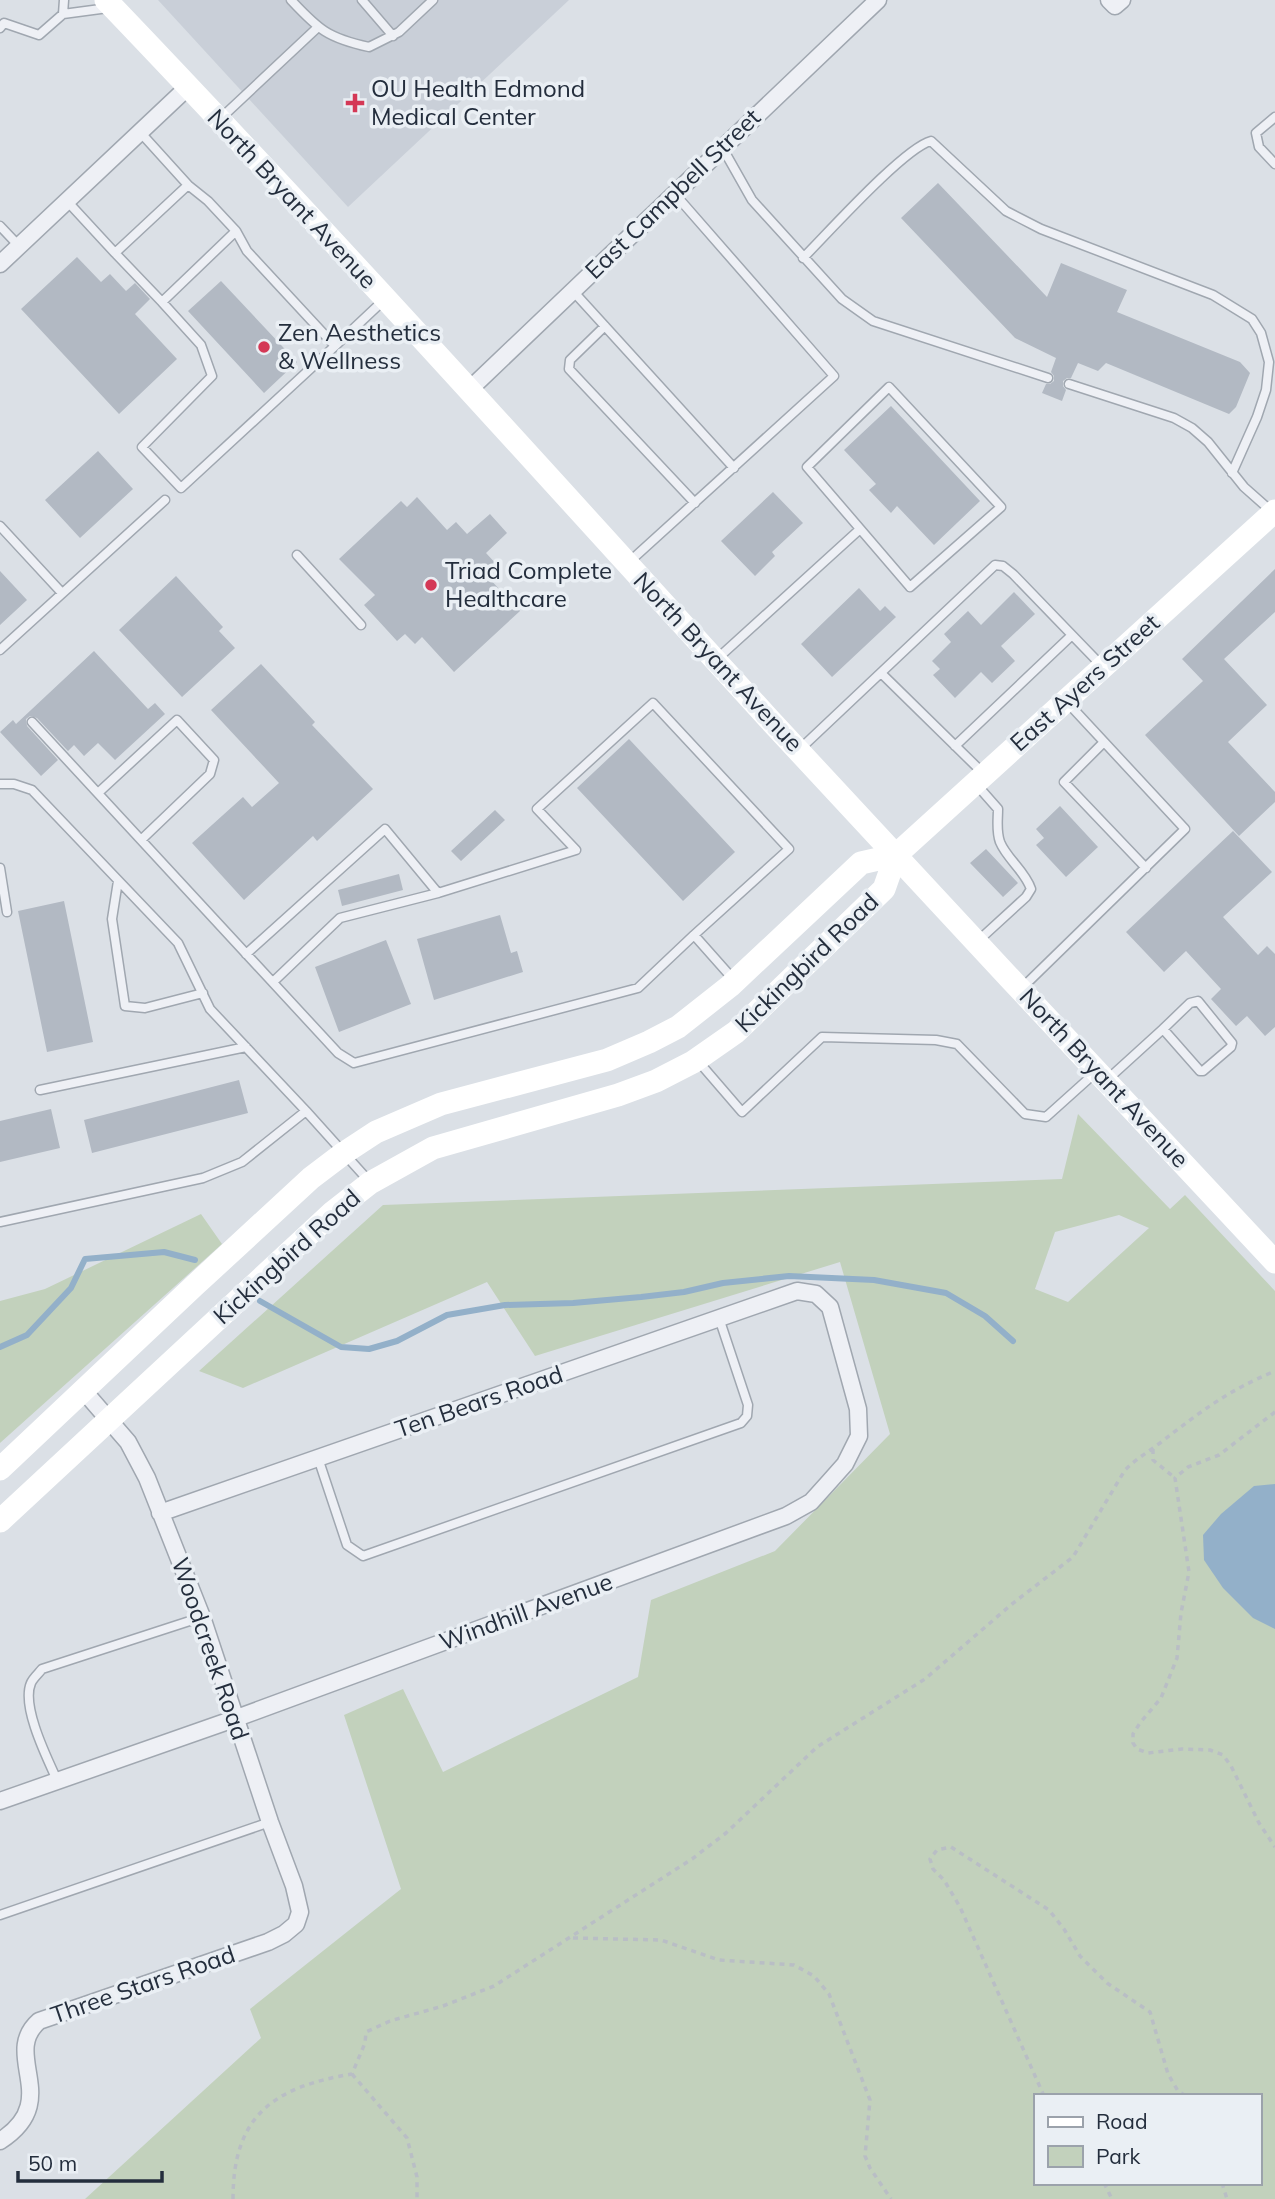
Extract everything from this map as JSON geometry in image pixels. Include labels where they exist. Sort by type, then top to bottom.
[{"type":"street","name":"East Campbell Street","points":[[469,390],[878,0]]},
{"type":"street","name":"North Bryant Avenue","points":[[110,4],[189,86],[799,751],[1275,1262]]},
{"type":"street","points":[[0,264],[189,86]]},
{"type":"street","name":"East Ayers Street","points":[[896,855],[1274,513]]},
{"type":"street","name":"Kickingbird Road","points":[[0,1469],[311,1178],[344,1153],[376,1132],[441,1104],[607,1060],[678,1027],[704,1009],[861,863],[896,855]]},
{"type":"street","name":"Kickingbird Road","points":[[0,1521],[332,1212],[370,1183],[433,1148],[618,1095],[656,1081],[696,1060],[736,1032],[884,889],[896,855]]},
{"type":"street","name":"Ten Bears Road","points":[[160,1513],[797,1291]]},
{"type":"street","name":"Windhill Avenue","points":[[0,1801],[234,1719],[786,1516],[811,1502],[845,1464],[859,1436],[858,1409],[830,1307],[816,1294],[797,1291]]},
{"type":"street","name":"Woodcreek Road","points":[[83,1390],[128,1442],[147,1478],[202,1617],[234,1719],[294,1886],[300,1912],[296,1924]]},
{"type":"street","name":"Three Stars Road","points":[[0,2141],[16,2131],[24,2120],[27,2103],[18,2057],[19,2043],[27,2029],[39,2021],[268,1942],[296,1924]]},
{"type":"lane","points":[[63,14],[64,0]]},
{"type":"lane","points":[[291,0],[317,28],[335,38],[369,47],[393,36],[433,0]]},
{"type":"lane","points":[[362,0],[393,36]]},
{"type":"lane","points":[[0,28],[5,23],[39,35],[63,14],[110,4]]},
{"type":"lane","points":[[219,120],[317,28]]},
{"type":"lane","points":[[1275,117],[1256,133],[1259,147],[1275,164]]},
{"type":"lane","points":[[141,132],[188,185],[208,201],[236,231],[247,251],[335,346]]},
{"type":"lane","points":[[803,258],[894,167],[915,149],[931,141],[1006,211],[1041,229],[1213,295],[1252,319],[1262,334],[1269,362],[1267,381],[1257,417],[1232,473]]},
{"type":"lane","points":[[722,147],[752,200],[842,299],[873,321],[1048,378]]},
{"type":"lane","points":[[115,253],[188,185]]},
{"type":"lane","points":[[628,564],[834,376],[674,193]]},
{"type":"lane","points":[[66,201],[201,345],[212,376],[142,447],[181,488],[385,299]]},
{"type":"lane","points":[[0,226],[19,246]]},
{"type":"lane","points":[[162,302],[236,231]]},
{"type":"lane","points":[[572,290],[734,468]]},
{"type":"lane","points":[[605,326],[570,360],[569,369],[695,503]]},
{"type":"lane","points":[[1069,384],[1174,418],[1192,428],[1208,442],[1232,473],[1274,513]]},
{"type":"lane","points":[[889,387],[1001,507],[910,587],[859,530],[807,467],[889,387]]},
{"type":"lane","points":[[0,650],[165,500]]},
{"type":"lane","points":[[0,526],[62,593]]},
{"type":"lane","points":[[716,660],[859,530]]},
{"type":"lane","points":[[297,555],[361,625]]},
{"type":"lane","points":[[799,751],[995,565],[1003,566],[1103,667]]},
{"type":"lane","points":[[955,746],[1072,635]]},
{"type":"lane","points":[[881,673],[955,746],[979,779],[998,809],[1000,843],[1031,889],[1026,897],[976,942]]},
{"type":"lane","points":[[1021,989],[1185,829],[1066,701]]},
{"type":"lane","points":[[32,722],[338,1053],[354,1063],[638,988],[789,849],[653,703],[537,809],[576,850],[438,893],[340,918],[273,982]]},
{"type":"lane","points":[[97,793],[177,720],[214,761],[210,774],[141,839]]},
{"type":"lane","points":[[1104,742],[1065,782],[1146,867]]},
{"type":"lane","points":[[0,784],[14,784],[32,790],[178,943],[210,1009],[370,1183]]},
{"type":"lane","points":[[246,954],[385,830],[438,893]]},
{"type":"lane","points":[[0,868],[7,912]]},
{"type":"lane","points":[[118,881],[111,919],[125,1006],[145,1008],[203,993]]},
{"type":"lane","points":[[694,936],[735,981]]},
{"type":"lane","points":[[696,1060],[742,1112],[822,1037],[936,1040],[957,1044],[1025,1115],[1046,1117],[1163,1029],[1190,1003],[1198,1001],[1232,1043],[1231,1047],[1200,1071],[1163,1029]]},
{"type":"lane","points":[[40,1090],[246,1047]]},
{"type":"lane","points":[[0,1222],[203,1178],[242,1162],[306,1111]]},
{"type":"lane","points":[[318,1458],[347,1545],[363,1556],[740,1423],[747,1416],[748,1405],[719,1318]]},
{"type":"lane","points":[[57,1780],[33,1726],[30,1683],[42,1670],[202,1617]]},
{"type":"lane","points":[[0,1915],[270,1822]]},
{"type":"path","points":[[352,2074],[365,2043],[366,2032],[390,2021],[443,2006],[495,1986],[692,1859],[726,1833],[817,1747],[925,1679],[1012,1604],[1073,1558],[1125,1470],[1135,1460],[1204,1408],[1243,1384],[1275,1371]]},
{"type":"path","points":[[1175,1478],[1188,1467],[1219,1455],[1275,1412]]},
{"type":"path","points":[[1153,1449],[1153,1460],[1175,1478],[1189,1572],[1181,1613],[1177,1658],[1161,1698],[1133,1734],[1133,1743],[1137,1749],[1148,1753],[1182,1749],[1210,1750],[1223,1755],[1259,1823],[1275,1847]]},
{"type":"path","points":[[1043,2094],[960,1907],[944,1880],[933,1869],[930,1860],[937,1850],[951,1847],[1049,1910],[1080,1956],[1107,1983],[1150,2012],[1168,2074],[1183,2094]]},
{"type":"path","points":[[572,1938],[661,1940],[719,1960],[794,1965],[814,1976],[829,1994],[870,2099],[865,2156],[891,2199]]},
{"type":"path","points":[[233,2199],[233,2171],[239,2148],[250,2124],[269,2104],[300,2087],[352,2074]]},
{"type":"path","points":[[352,2074],[407,2138],[418,2177],[417,2199]]},
{"type":"shaded area","name":"OU Health Edmond Medical Center","points":[[158,0],[569,0],[348,207]]},
{"type":"green space","points":[[1078,1114],[1170,1209],[1185,1195],[1275,1291],[1275,2199],[85,2199],[261,2038],[250,2009],[401,1889],[344,1715],[403,1689],[443,1772],[638,1677],[651,1600],[775,1551],[890,1434],[840,1262],[535,1356],[487,1282],[243,1388],[199,1371],[383,1205],[1062,1179]],"holes":[[[1119,1215],[1149,1228],[1068,1302],[1035,1289],[1055,1232]]]},
{"type":"green space","points":[[201,1214],[222,1244],[0,1443],[0,1301],[45,1289]]},
{"type":"water","points":[[1275,1484],[1275,1629],[1253,1618],[1223,1588],[1204,1560],[1203,1535],[1221,1514],[1254,1486]]},
{"type":"building","points":[[938,183],[1047,297],[1061,263],[1127,290],[1117,312],[1240,362],[1250,373],[1236,407],[1229,414],[1106,363],[1098,371],[1078,363],[1071,378],[1063,381],[1066,390],[1062,401],[1042,393],[1046,384],[1054,381],[1051,372],[1056,358],[1015,338],[901,218]]},
{"type":"building","points":[[77,257],[101,282],[110,274],[126,291],[135,283],[150,299],[135,314],[177,359],[119,414],[21,309]]},
{"type":"building","points":[[221,281],[297,362],[264,393],[188,311]]},
{"type":"building","points":[[891,406],[980,501],[934,545],[897,506],[891,513],[869,490],[876,484],[844,450]]},
{"type":"building","points":[[98,451],[133,489],[80,538],[45,500]]},
{"type":"building","points":[[773,492],[803,523],[772,552],[775,556],[755,576],[721,541]]},
{"type":"building","name":"Triad Complete Healthcare","points":[[417,497],[447,530],[456,522],[467,534],[490,514],[507,533],[486,553],[498,566],[487,576],[520,611],[454,672],[422,637],[415,644],[405,634],[397,641],[364,605],[375,595],[339,559],[401,501],[407,507]]},
{"type":"building","points":[[1275,569],[1275,612],[1224,659],[1267,705],[1228,742],[1275,792],[1275,802],[1239,836],[1145,735],[1203,681],[1182,659]]},
{"type":"building","points":[[0,571],[27,600],[0,625]]},
{"type":"building","points":[[176,576],[223,627],[219,631],[235,648],[182,697],[119,630]]},
{"type":"building","points":[[859,588],[880,611],[885,606],[896,617],[832,677],[801,644]]},
{"type":"building","points":[[1014,592],[1035,614],[1001,646],[1015,661],[992,683],[981,672],[955,698],[933,675],[940,669],[932,661],[951,642],[944,634],[968,611],[981,625]]},
{"type":"building","points":[[94,651],[148,709],[155,703],[165,714],[115,760],[98,743],[84,756],[74,745],[68,751],[37,718],[30,716],[26,719],[27,726],[58,760],[41,776],[0,732],[13,720],[16,724]]},
{"type":"building","points":[[261,664],[315,722],[312,725],[373,789],[317,841],[313,836],[244,900],[192,843],[243,797],[252,807],[279,783],[211,710]]},
{"type":"building","points":[[629,739],[735,852],[683,901],[577,788]]},
{"type":"building","points":[[1060,806],[1098,847],[1066,877],[1036,845],[1044,838],[1036,829]]},
{"type":"building","points":[[495,810],[505,820],[461,861],[451,851]]},
{"type":"building","points":[[1233,831],[1272,872],[1223,917],[1258,955],[1267,946],[1275,954],[1275,1027],[1265,1036],[1247,1016],[1236,1026],[1211,999],[1221,989],[1186,951],[1164,972],[1126,932]]},
{"type":"building","points":[[986,849],[1018,883],[1003,897],[970,863]]},
{"type":"building","points":[[399,874],[403,890],[342,906],[338,890]]},
{"type":"building","points":[[64,901],[93,1042],[47,1052],[18,911]]},
{"type":"building","points":[[500,915],[511,953],[517,951],[523,972],[434,1000],[417,939]]},
{"type":"building","points":[[386,940],[411,1004],[339,1032],[315,967]]},
{"type":"building","points":[[239,1080],[248,1113],[92,1153],[84,1120]]},
{"type":"building","points":[[51,1109],[60,1148],[0,1162],[0,1121]]},
{"type":"waterway","points":[[0,1347],[27,1335],[71,1288],[85,1259],[164,1252],[195,1260]]},
{"type":"waterway","points":[[260,1301],[341,1347],[369,1349],[397,1341],[447,1315],[505,1305],[641,1297],[684,1292],[723,1283],[789,1276],[874,1280],[946,1293],[985,1316],[1013,1341]]},
{"type":"place","name":"OU Health Edmond Medical Center","points":[[355,103]]},
{"type":"place","name":"Zen Aesthetics & Wellness","points":[[264,347]]},
{"type":"place","name":"Triad Complete Healthcare","points":[[431,585]]}]
